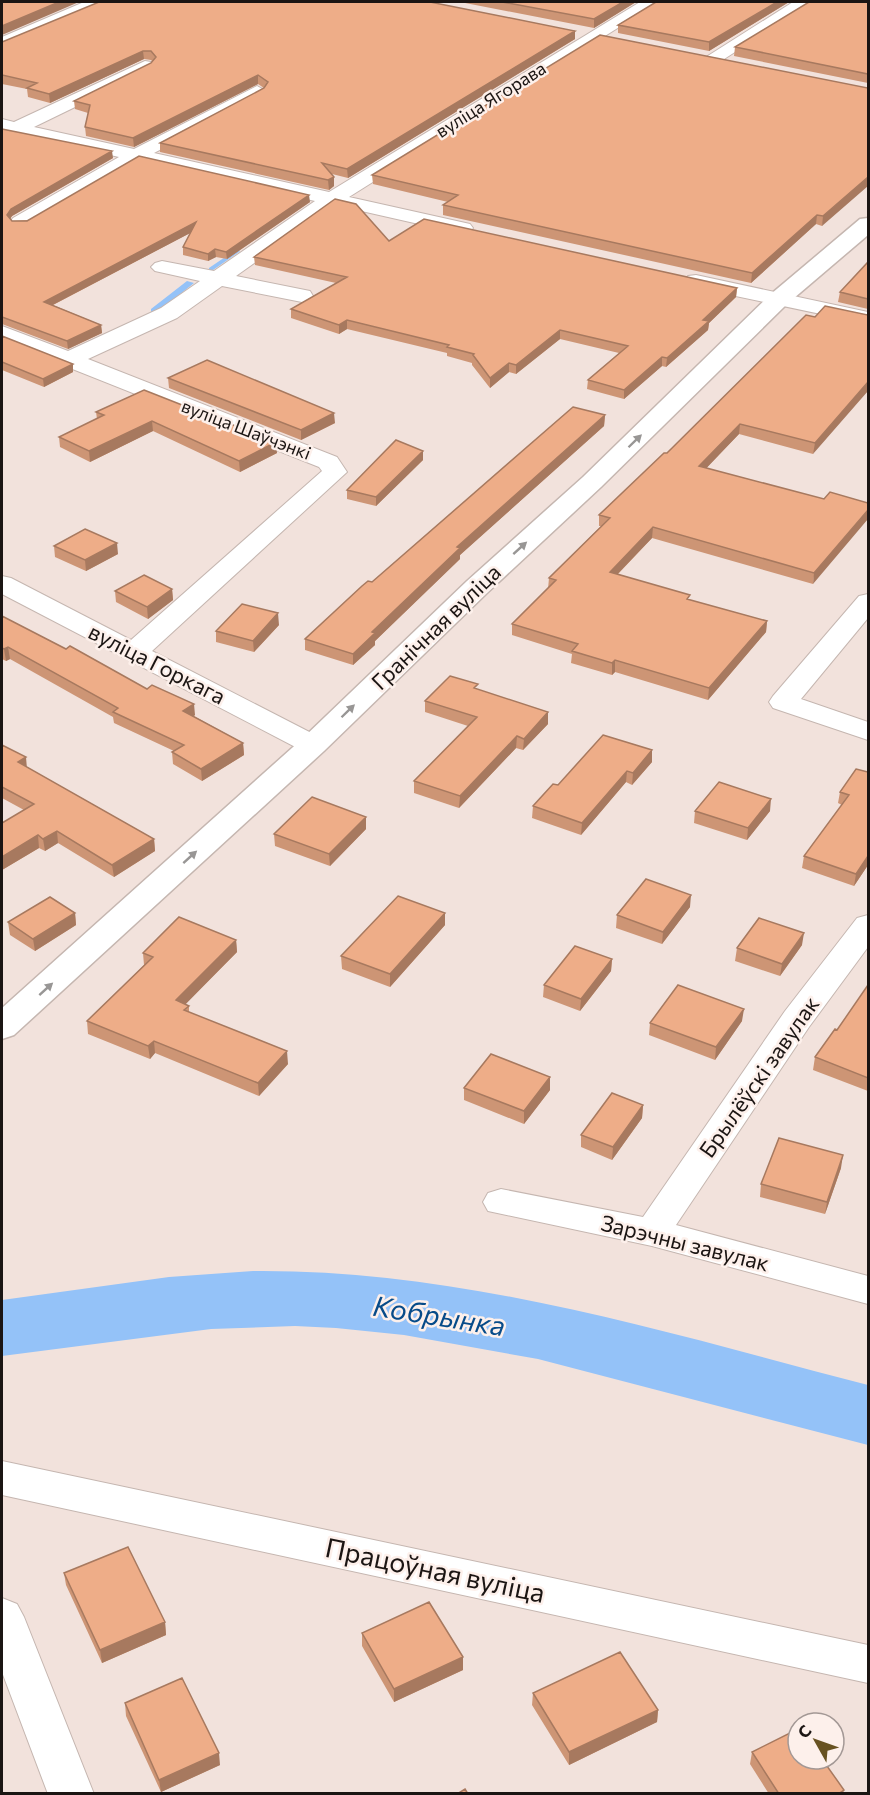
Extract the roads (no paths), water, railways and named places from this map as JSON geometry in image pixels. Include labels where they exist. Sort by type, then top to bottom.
[{"type":"main road","name":"Гранічная вуліца","points":[[2,1027],[313,745],[477,587],[592,482],[779,299],[868,224]]},
{"type":"street","points":[[2,43],[97,2]]},
{"type":"street","name":"вуліца Ягорава","points":[[68,360],[169,313],[331,199],[651,2]]},
{"type":"street","points":[[712,59],[804,2]]},
{"type":"street","points":[[573,31],[619,40]]},
{"type":"street","points":[[689,54],[735,63]]},
{"type":"street","points":[[7,130],[145,66]]},
{"type":"street","points":[[20,222],[136,155],[256,91]]},
{"type":"street","points":[[7,130],[136,155],[478,232]]},
{"type":"street","points":[[162,267],[302,296]]},
{"type":"street","points":[[674,276],[868,318]]},
{"type":"street","name":"вуліца Шаўчэнкі","points":[[2,333],[328,462],[335,472],[134,652]]},
{"type":"street","name":"вуліца Горкага","points":[[2,584],[313,745]]},
{"type":"street","points":[[868,602],[783,702],[868,731]]},
{"type":"street","name":"Брылёўскі завулак","points":[[652,1232],[797,1019],[868,925]]},
{"type":"street","name":"Зарэчны завулак","points":[[501,1202],[652,1232],[868,1290]]},
{"type":"street","name":"Працоўная вуліца","points":[[2,1478],[868,1664]]},
{"type":"street","points":[[2,1617],[71,1794]]},
{"type":"waterway","points":[[211,269],[237,251]]},
{"type":"waterway","points":[[154,311],[190,283]]},
{"type":"waterway","name":"Кобрынка","points":[[2,1328],[126,1310],[211,1301],[295,1298],[336,1300],[404,1307],[538,1331],[605,1346],[868,1415]]}]
